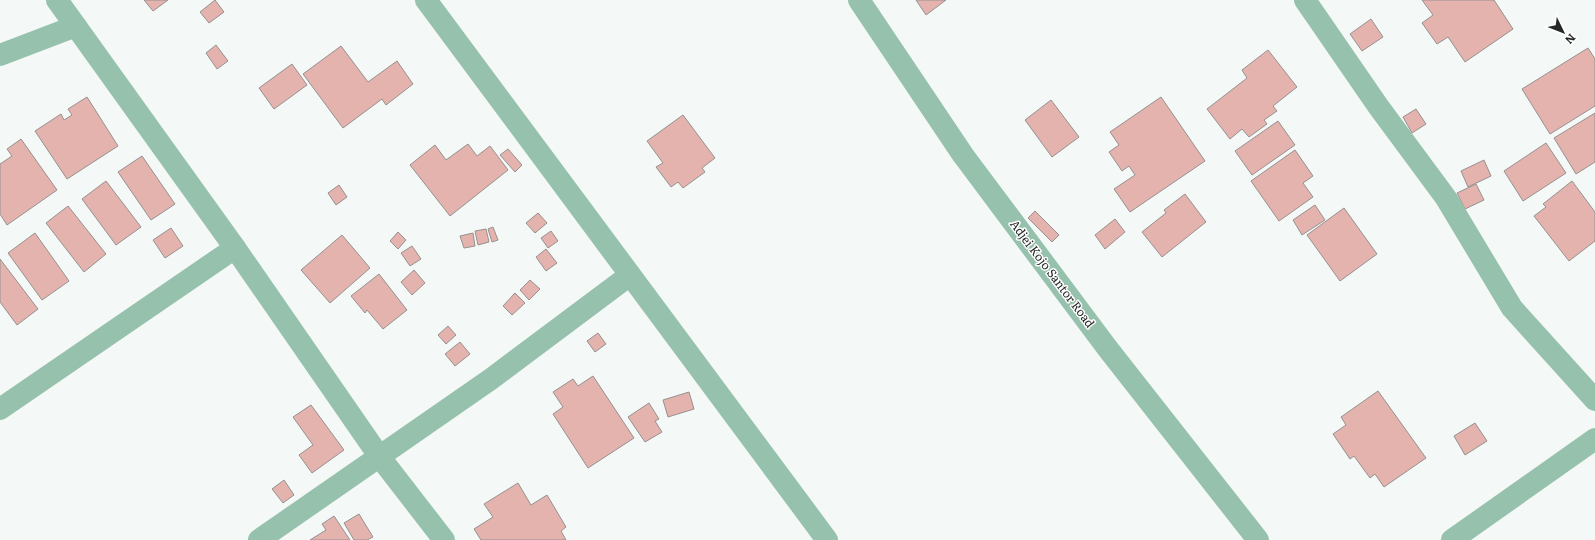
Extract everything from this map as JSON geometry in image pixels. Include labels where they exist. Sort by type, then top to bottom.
[{"type":"street","points":[[57,0],[235,248],[379,456],[444,540]]},
{"type":"street","points":[[426,0],[827,540]]},
{"type":"street","name":"Adjei Kojo Santor Road","points":[[859,0],[963,155],[1108,349],[1258,540]]},
{"type":"street","points":[[1305,0],[1378,106],[1446,198],[1512,308],[1595,400]]},
{"type":"street","points":[[0,55],[76,26]]},
{"type":"street","points":[[0,409],[235,248]]},
{"type":"street","points":[[259,540],[491,379],[630,274]]},
{"type":"street","points":[[1452,540],[1595,439]]},
{"type":"building","points":[[144,0],[168,0],[153,11]]},
{"type":"building","points":[[215,0],[224,12],[209,23],[200,12]]},
{"type":"building","points":[[916,0],[946,0],[926,15]]},
{"type":"building","points":[[1422,0],[1494,0],[1513,29],[1465,62],[1448,37],[1437,44],[1422,23],[1433,15]]},
{"type":"building","points":[[1371,19],[1383,37],[1362,51],[1350,34]]},
{"type":"building","points":[[216,45],[228,61],[217,69],[206,53]]},
{"type":"building","points":[[341,46],[368,82],[397,61],[413,84],[386,105],[382,99],[343,128],[303,74]]},
{"type":"building","points":[[1588,48],[1595,59],[1595,106],[1550,134],[1522,89]]},
{"type":"building","points":[[1268,50],[1297,87],[1273,106],[1277,111],[1264,120],[1267,124],[1249,137],[1242,129],[1230,139],[1207,109],[1247,78],[1242,70]]},
{"type":"building","points":[[292,64],[307,85],[274,109],[259,88]]},
{"type":"building","points":[[87,97],[118,146],[67,179],[35,131],[61,114],[64,120],[72,115],[68,109]]},
{"type":"building","points":[[1161,97],[1205,161],[1130,212],[1114,189],[1135,175],[1129,166],[1122,171],[1109,152],[1119,145],[1110,132]]},
{"type":"building","points":[[1051,100],[1079,137],[1052,157],[1025,120]]},
{"type":"building","points":[[1416,109],[1426,124],[1412,133],[1403,117]]},
{"type":"building","points":[[1595,113],[1595,162],[1576,174],[1554,138]]},
{"type":"building","points":[[683,115],[715,158],[702,168],[705,172],[683,188],[678,182],[671,187],[656,167],[663,163],[647,141]]},
{"type":"building","points":[[1278,121],[1295,145],[1252,175],[1235,151]]},
{"type":"building","points":[[21,139],[57,190],[7,225],[0,214],[0,164],[12,156],[7,149]]},
{"type":"building","points":[[1546,143],[1566,173],[1523,201],[1504,171]]},
{"type":"building","points":[[468,144],[477,156],[490,146],[508,170],[450,216],[410,165],[435,145],[446,160]]},
{"type":"building","points":[[508,149],[522,165],[515,172],[500,155]]},
{"type":"building","points":[[1295,150],[1313,176],[1303,183],[1313,197],[1279,221],[1251,181]]},
{"type":"building","points":[[142,156],[175,204],[151,220],[118,172]]},
{"type":"building","points":[[1484,160],[1491,176],[1468,187],[1461,171]]},
{"type":"building","points":[[106,181],[141,227],[116,245],[82,199]]},
{"type":"building","points":[[1572,181],[1595,212],[1595,241],[1569,261],[1534,216],[1546,207],[1543,204]]},
{"type":"building","points":[[1476,184],[1484,200],[1465,209],[1457,193]]},
{"type":"building","points":[[339,185],[347,197],[336,205],[328,193]]},
{"type":"building","points":[[1185,194],[1206,222],[1162,257],[1142,232],[1166,213],[1164,210]]},
{"type":"building","points":[[1315,205],[1325,220],[1302,235],[1293,220]]},
{"type":"building","points":[[68,206],[106,254],[84,272],[46,223]]},
{"type":"building","points":[[1344,208],[1377,254],[1340,281],[1307,235]]},
{"type":"building","points":[[1035,211],[1059,235],[1052,242],[1028,218]]},
{"type":"building","points":[[538,213],[547,223],[535,233],[526,223]]},
{"type":"building","points":[[1115,219],[1125,232],[1105,249],[1095,235]]},
{"type":"building","points":[[493,227],[498,240],[492,242],[488,229]]},
{"type":"building","points":[[171,228],[183,246],[165,258],[153,240]]},
{"type":"building","points":[[486,229],[489,242],[478,245],[475,231]]},
{"type":"building","points":[[551,231],[558,241],[548,248],[541,238]]},
{"type":"building","points":[[398,232],[406,240],[398,249],[390,241]]},
{"type":"building","points":[[35,233],[69,281],[42,300],[8,253]]},
{"type":"building","points":[[473,233],[475,246],[464,248],[460,236]]},
{"type":"building","points":[[342,235],[370,268],[330,303],[301,270]]},
{"type":"building","points":[[412,246],[421,259],[410,266],[401,253]]},
{"type":"building","points":[[546,249],[557,263],[546,271],[536,257]]},
{"type":"building","points":[[0,259],[38,309],[17,325],[0,302]]},
{"type":"building","points":[[414,270],[425,283],[412,295],[401,282]]},
{"type":"building","points":[[379,274],[407,310],[383,329],[367,310],[365,313],[351,296]]},
{"type":"building","points":[[530,280],[540,289],[529,300],[520,290]]},
{"type":"building","points":[[515,293],[525,303],[512,315],[503,306]]},
{"type":"building","points":[[448,326],[456,335],[446,344],[438,335]]},
{"type":"building","points":[[598,333],[606,344],[595,352],[587,341]]},
{"type":"building","points":[[460,342],[470,354],[455,366],[445,354]]},
{"type":"building","points":[[593,376],[634,438],[588,468],[553,414],[563,407],[553,392],[573,379],[578,386]]},
{"type":"building","points":[[1378,391],[1426,458],[1384,487],[1375,474],[1370,478],[1354,456],[1350,459],[1333,434],[1346,425],[1341,417]]},
{"type":"building","points":[[689,392],[694,409],[668,417],[663,400]]},
{"type":"building","points":[[649,403],[659,419],[655,421],[662,432],[645,442],[628,417]]},
{"type":"building","points":[[311,405],[344,450],[312,473],[299,455],[313,445],[293,417]]},
{"type":"building","points":[[1475,423],[1487,441],[1465,455],[1454,436]]},
{"type":"building","points":[[284,480],[294,495],[283,503],[272,489]]},
{"type":"building","points":[[518,483],[531,505],[547,495],[566,527],[561,531],[566,540],[481,540],[474,529],[493,517],[484,504]]},
{"type":"building","points":[[359,514],[373,537],[367,540],[354,540],[344,523]]},
{"type":"building","points":[[334,516],[350,540],[310,540],[326,530],[322,524]]}]
